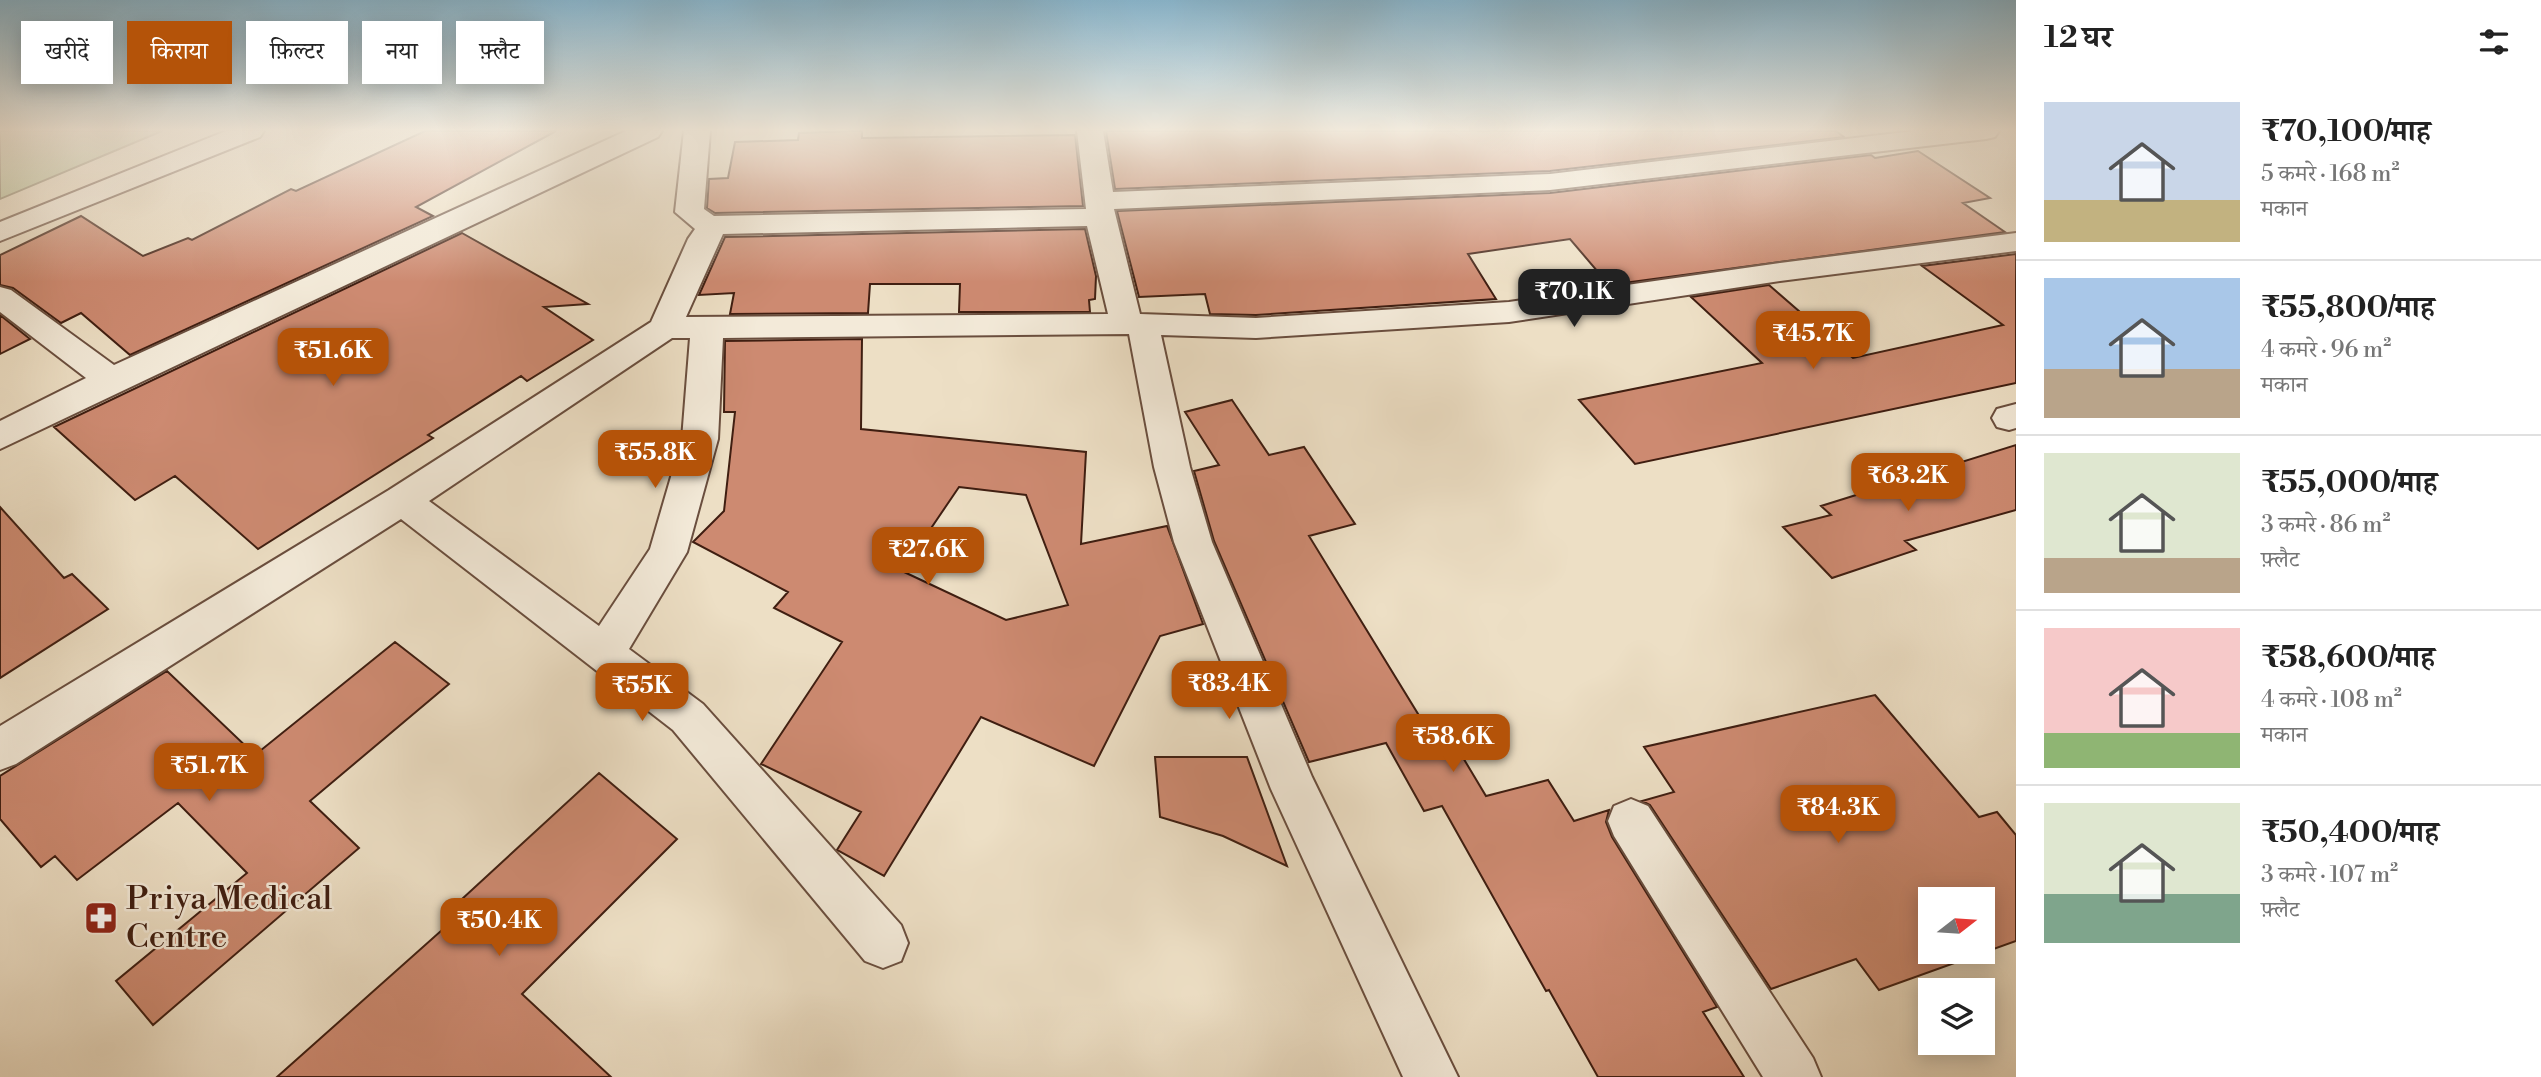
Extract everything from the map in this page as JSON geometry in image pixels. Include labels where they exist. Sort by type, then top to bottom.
[{"type":"street","points":[[0,232],[126,181]]},
{"type":"street","points":[[0,436],[111,380],[540,181]]},
{"type":"street","points":[[692,181],[689,212],[702,222],[714,225],[1100,209],[1546,181]]},
{"type":"street","points":[[1096,181],[1100,209],[1135,324],[1193,542],[1294,789],[1431,1077]]},
{"type":"street","points":[[665,328],[703,239],[714,225]]},
{"type":"street","points":[[0,750],[402,500],[665,328],[1135,324],[1256,328],[1509,312],[1780,272],[2016,242]]},
{"type":"street","points":[[0,297],[111,380]]},
{"type":"street","points":[[604,654],[668,552],[699,439],[708,327]]},
{"type":"street","points":[[402,500],[688,718],[883,943]]},
{"type":"street","points":[[1631,821],[1794,1077]]},
{"type":"green space","points":[[0,181],[42,181],[0,199]]},
{"type":"building","points":[[317,181],[463,181],[416,207],[433,216],[130,355],[81,313],[61,323],[13,288],[0,285],[0,255],[81,216],[143,256],[188,238],[192,240],[291,189],[296,191]]},
{"type":"building","points":[[709,181],[1080,181],[1083,206],[715,213],[707,208]]},
{"type":"building","points":[[1114,181],[1302,181],[1115,189]]},
{"type":"building","points":[[1649,181],[1964,181],[1990,198],[1963,203],[2005,232],[1609,285],[1570,239],[1468,254],[1496,299],[1256,315],[1210,314],[1205,294],[1139,297],[1117,211],[1550,193]]},
{"type":"building","points":[[1085,229],[1096,276],[1095,299],[1089,300],[1090,312],[959,312],[960,284],[870,284],[868,313],[730,314],[734,293],[699,295],[725,237]]},
{"type":"building","points":[[462,233],[588,304],[544,307],[593,340],[527,381],[521,376],[428,435],[433,438],[258,549],[175,476],[135,500],[54,427]]},
{"type":"building","points":[[2016,254],[2016,383],[1635,464],[1579,400],[1762,363],[1691,297],[1769,285],[1853,358],[2003,325],[1922,266]]},
{"type":"building","points":[[0,315],[30,339],[0,354]]},
{"type":"building","points":[[862,339],[861,429],[1086,452],[1081,544],[1167,526],[1203,624],[1160,636],[1094,766],[981,717],[884,876],[837,850],[861,812],[761,764],[842,642],[774,608],[788,592],[693,542],[724,511],[735,412],[724,412],[725,341]],"holes":[[[959,487],[1026,495],[1068,605],[1006,620],[902,571]]]},
{"type":"building","points":[[1232,400],[1269,455],[1304,447],[1355,524],[1309,536],[1431,735],[1447,731],[1486,796],[1548,780],[1574,821],[1609,810],[1606,822],[1612,837],[1717,1007],[1703,1012],[1744,1077],[1598,1077],[1549,990],[1546,991],[1442,806],[1424,811],[1386,743],[1309,762],[1214,541],[1194,471],[1219,465],[1185,412]]},
{"type":"building","points":[[2016,445],[2016,510],[1905,541],[1916,550],[1832,578],[1783,527],[1831,515],[1821,506]]},
{"type":"building","points":[[0,507],[64,578],[72,574],[108,609],[0,678]]},
{"type":"building","points":[[395,642],[449,684],[310,801],[359,848],[153,1025],[116,981],[247,873],[178,803],[77,880],[55,856],[41,867],[0,819],[0,776],[167,671],[255,755]]},
{"type":"building","points":[[1875,695],[1979,817],[1997,812],[2016,835],[2016,941],[1995,949],[1995,887],[1918,887],[1918,964],[1952,964],[1879,990],[1856,959],[1771,989],[1650,805],[1642,801],[1674,792],[1644,747]]},
{"type":"building","points":[[1155,757],[1247,757],[1287,866],[1223,836],[1160,817]]},
{"type":"building","points":[[599,773],[677,839],[522,994],[611,1077],[277,1077],[469,906],[462,899]]},
{"type":"place","name":"Priya Medical Centre","points":[[101,918]]}]
